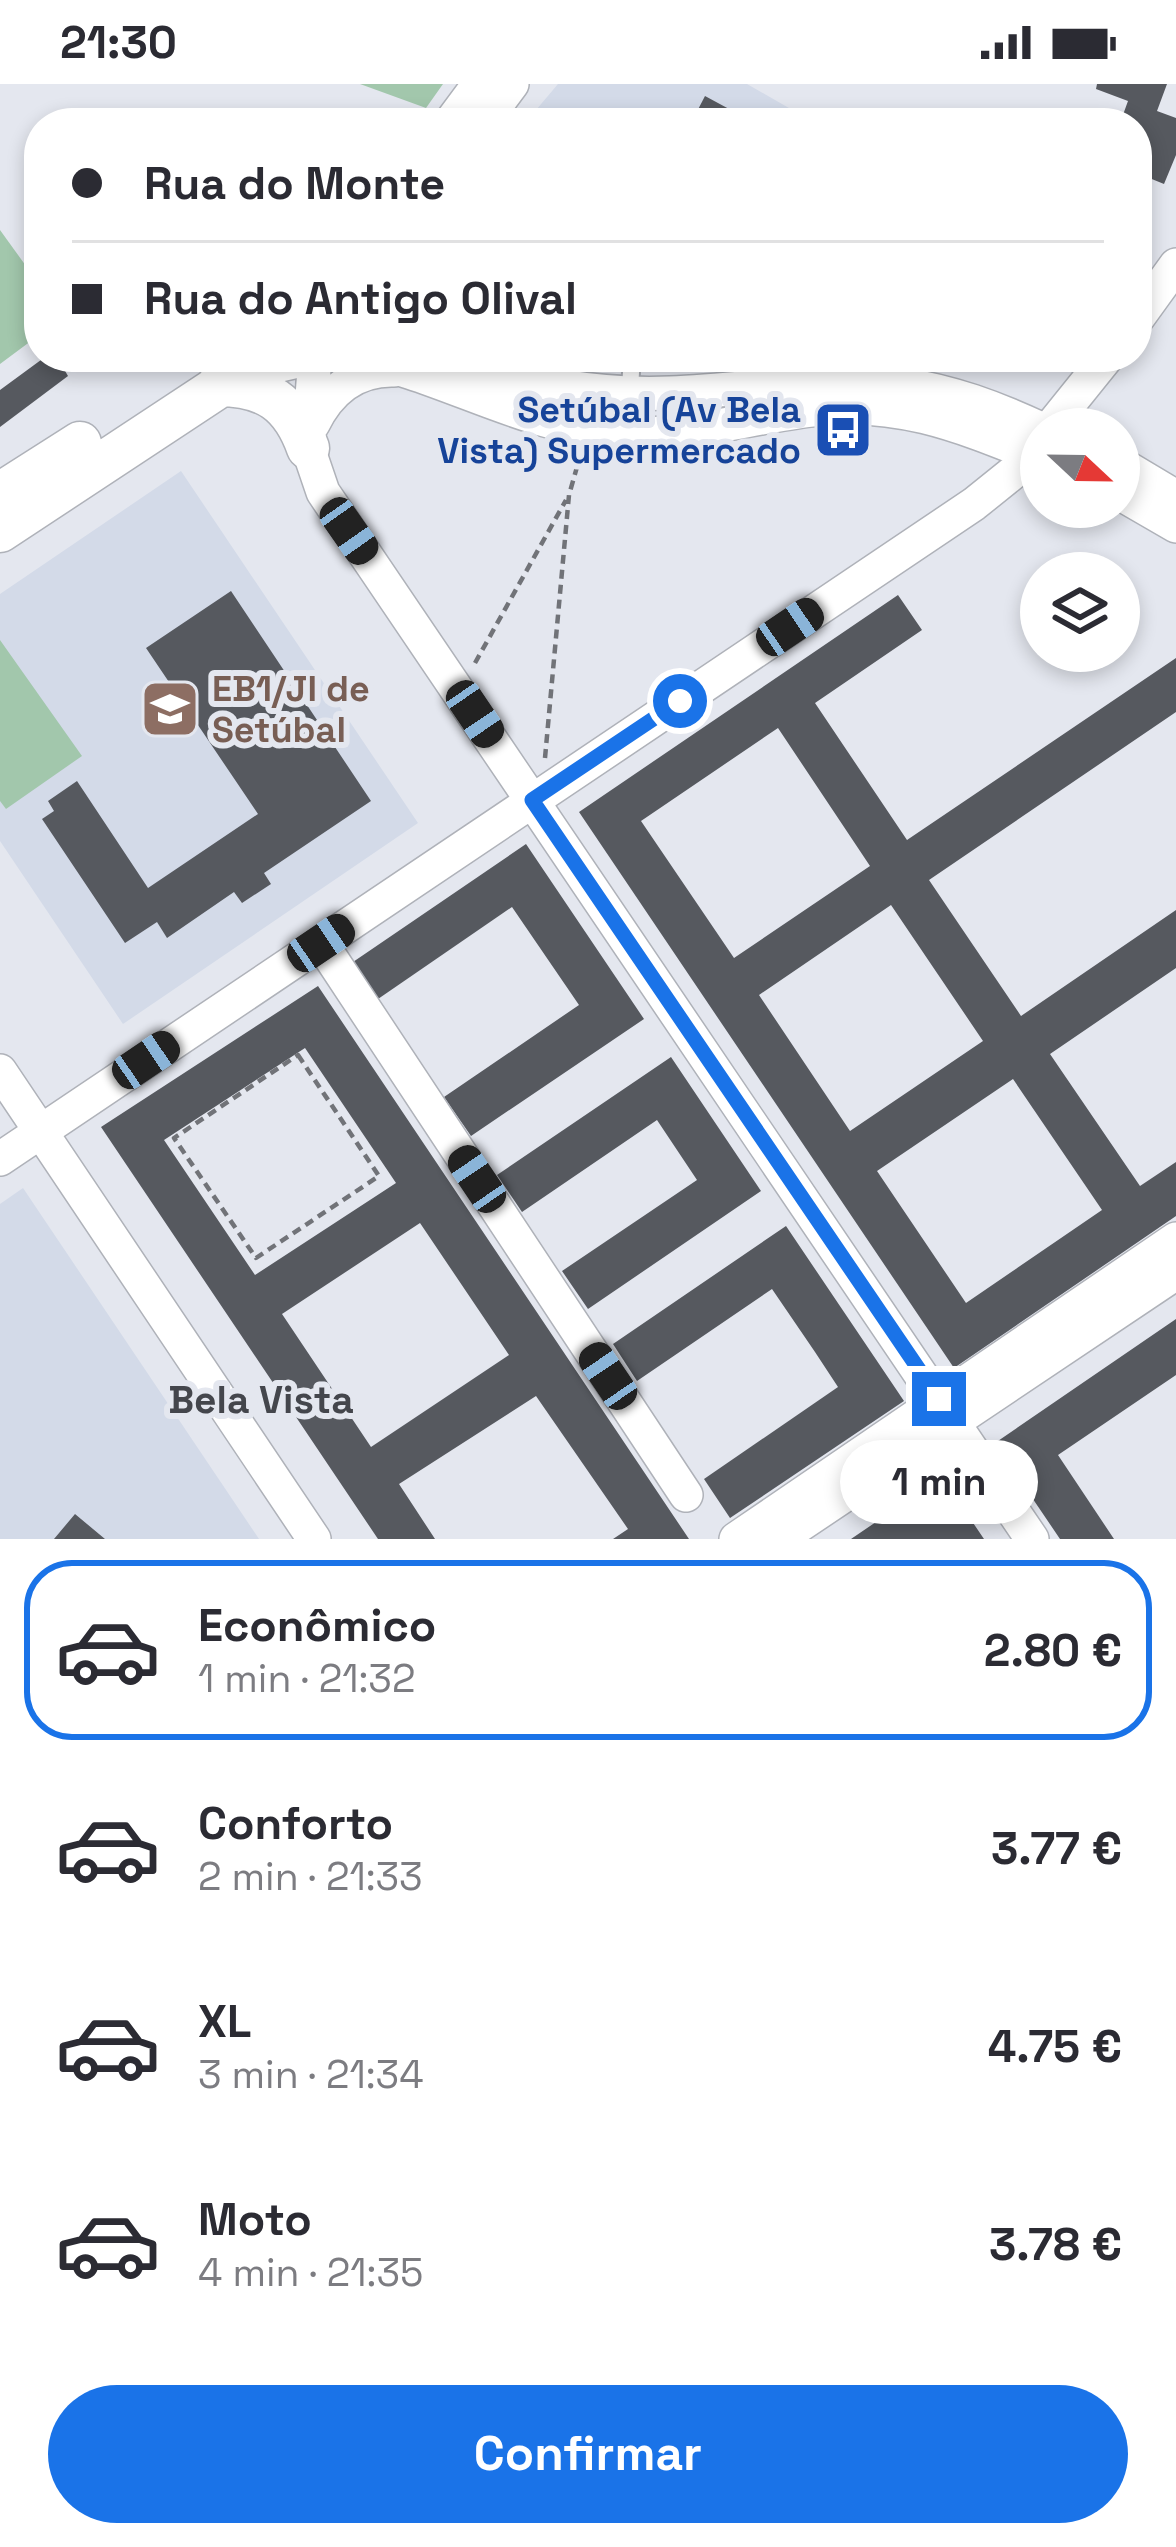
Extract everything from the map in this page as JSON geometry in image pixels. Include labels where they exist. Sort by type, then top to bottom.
[{"type":"street","points":[[1152,299],[1176,265]]},
{"type":"street","points":[[0,494],[211,372]]},
{"type":"street","points":[[0,531],[212,372]]},
{"type":"street","points":[[215,372],[278,398],[307,434]]},
{"type":"street","points":[[297,372],[322,492],[538,788],[1032,1539]]},
{"type":"street","points":[[307,434],[313,372]]},
{"type":"street","points":[[307,434],[327,398],[350,380],[373,372]]},
{"type":"street","points":[[411,372],[526,415],[587,430],[627,434],[703,430],[812,410],[873,409],[939,418],[1020,437]]},
{"type":"street","points":[[504,372],[630,394],[842,382],[899,384],[970,399],[1020,430]]},
{"type":"street","points":[[1067,408],[1095,372]]},
{"type":"street","points":[[0,1159],[321,943],[538,788],[974,504],[1020,464]]},
{"type":"street","points":[[1140,476],[1176,497]]},
{"type":"street","points":[[1140,505],[1176,526]]},
{"type":"street","points":[[321,943],[686,1495]]},
{"type":"street","points":[[0,1070],[314,1539]]},
{"type":"street","points":[[779,1539],[1176,1239]]},
{"type":"street","points":[[736,1539],[1176,1274]]},
{"type":"lane","points":[[627,434],[632,372]]},
{"type":"path","points":[[538,788],[568,495],[587,430]]},
{"type":"path","points":[[472,668],[568,495]]},
{"type":"path","points":[[298,1055],[336,1119],[379,1176],[256,1258],[212,1193],[174,1138],[298,1055]]},
{"type":"path","points":[[212,1193],[222,1188]]},
{"type":"path","points":[[313,1208],[319,1216]]},
{"type":"shaded area","points":[[558,84],[747,84],[789,108],[538,108]]},
{"type":"shaded area","name":"EB1/JI de Setúbal","points":[[181,471],[418,823],[123,1024],[0,841],[0,594]]},
{"type":"shaded area","points":[[23,1188],[259,1539],[0,1539],[0,1204]]},
{"type":"green space","points":[[360,84],[443,84],[426,108]]},
{"type":"green space","points":[[0,230],[24,263],[24,346],[0,364]]},
{"type":"green space","points":[[0,640],[82,756],[6,809],[0,801]]},
{"type":"building","points":[[1097,84],[1167,84],[1157,111],[1176,118],[1176,155],[1164,184],[1152,179],[1152,108],[1125,108],[1128,101],[1096,89]]},
{"type":"building","points":[[705,96],[727,108],[699,108]]},
{"type":"building","points":[[25,372],[66,372],[68,376],[0,427],[0,390]]},
{"type":"building","points":[[231,591],[371,801],[264,873],[271,884],[242,903],[234,892],[167,938],[157,922],[125,943],[42,819],[54,811],[48,801],[77,781],[148,888],[258,814],[146,648]]},
{"type":"building","points":[[898,595],[922,630],[815,703],[907,840],[1176,658],[1176,712],[929,880],[1021,1016],[1176,910],[1176,968],[1050,1054],[1140,1186],[1176,1162],[1176,1216],[954,1368],[579,812]],"holes":[[[778,728],[870,866],[734,958],[641,821]],[[891,905],[983,1041],[850,1131],[759,995]],[[1013,1079],[1102,1210],[966,1303],[877,1171]]]},
{"type":"building","points":[[526,844],[644,1019],[471,1136],[444,1097],[579,1005],[512,907],[378,999],[353,962]]},
{"type":"building","points":[[318,986],[689,1539],[613,1539],[628,1529],[536,1396],[399,1484],[435,1539],[378,1539],[101,1127]],"holes":[[[305,1048],[396,1183],[255,1275],[164,1140]],[[420,1223],[509,1355],[371,1447],[282,1314]]]},
{"type":"building","points":[[671,1057],[761,1191],[588,1309],[562,1271],[697,1180],[657,1120],[522,1212],[497,1175]]},
{"type":"building","points":[[786,1226],[904,1401],[730,1518],[704,1479],[838,1387],[815,1352],[772,1289],[637,1381],[613,1344]]},
{"type":"building","points":[[1176,1319],[1176,1375],[1058,1455],[1114,1539],[1060,1539],[995,1443]]},
{"type":"building","points":[[942,1477],[984,1539],[851,1539]]},
{"type":"building","points":[[75,1514],[105,1539],[54,1539]]},
{"type":"place","name":"Setúbal (Av Bela Vista) Supermercado","points":[[843,430]]},
{"type":"place","name":"EB1/JI de Setúbal","points":[[170,709]]},
{"type":"district","name":"Bela Vista","points":[[261,1399]]},
{"type":"route","points":[[680,701],[532,800],[939,1399]]}]
